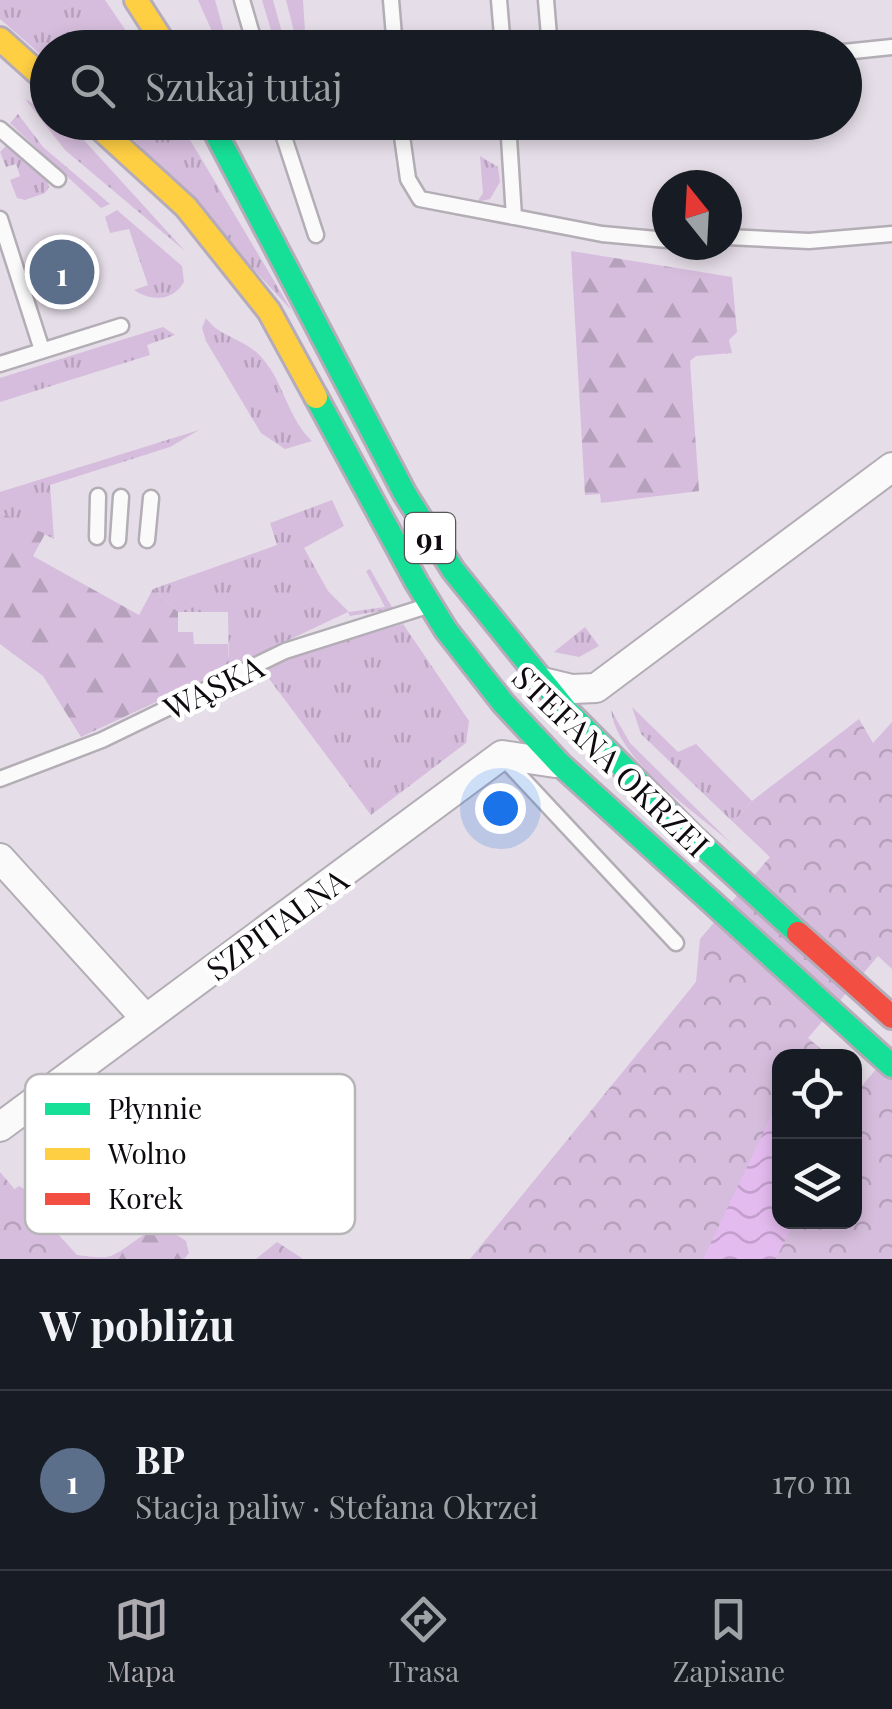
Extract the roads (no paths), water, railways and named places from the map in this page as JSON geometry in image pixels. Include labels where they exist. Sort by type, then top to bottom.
[{"type":"main road","points":[[136,0],[155,30]]},
{"type":"main road","points":[[0,40],[30,66]]},
{"type":"main road","name":"STEFANA OKRZEI","points":[[113,140],[186,206],[268,311],[430,604],[492,690],[561,765],[892,1066]]},
{"type":"main road","name":"STEFANA OKRZEI","points":[[220,140],[438,552],[533,678],[613,763],[892,1017]]},
{"type":"street","points":[[533,678],[572,689],[596,688],[892,467]]},
{"type":"street","points":[[596,688],[596,716],[613,763]]},
{"type":"street","points":[[492,690],[499,714],[502,755],[533,756],[561,765]]},
{"type":"street","name":"SZPITALNA","points":[[72,1074],[502,755]]},
{"type":"street","points":[[0,858],[146,1019]]},
{"type":"street","name":"SZPITALNA","points":[[0,1127],[25,1109]]},
{"type":"lane","points":[[242,0],[251,30]]},
{"type":"lane","points":[[391,0],[394,30]]},
{"type":"lane","points":[[499,0],[501,30]]},
{"type":"lane","points":[[546,0],[548,30]]},
{"type":"lane","points":[[862,50],[892,47]]},
{"type":"lane","points":[[0,129],[58,179]]},
{"type":"lane","points":[[286,140],[316,235]]},
{"type":"lane","points":[[403,140],[408,179],[426,204],[652,239]]},
{"type":"lane","points":[[509,140],[514,216]]},
{"type":"lane","points":[[0,219],[42,350]]},
{"type":"lane","points":[[742,238],[809,242],[892,234]]},
{"type":"lane","points":[[0,364],[121,326]]},
{"type":"lane","points":[[97,538],[98,496]]},
{"type":"lane","points":[[118,540],[121,498]]},
{"type":"lane","points":[[148,540],[150,498]]},
{"type":"lane","name":"WĄSKA","points":[[0,779],[87,747],[285,651],[430,604]]},
{"type":"lane","points":[[502,755],[676,943]]},
{"type":"water","points":[[772,1115],[772,1229],[791,1229],[776,1259],[703,1259]]},
{"type":"place","name":"BP","points":[[62,272]]}]
